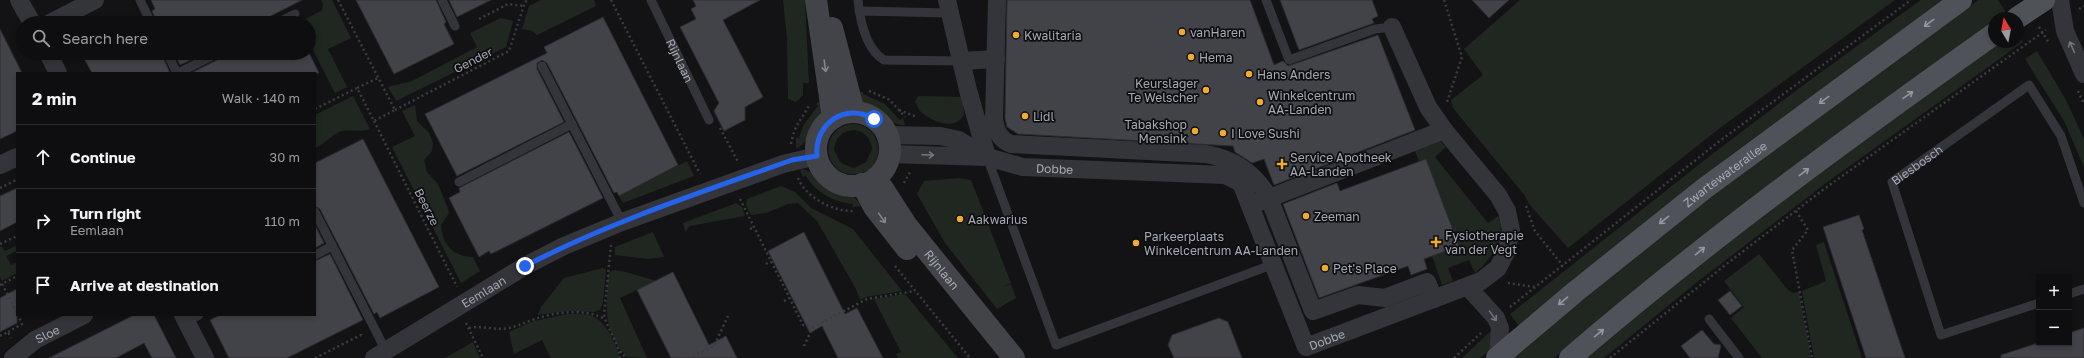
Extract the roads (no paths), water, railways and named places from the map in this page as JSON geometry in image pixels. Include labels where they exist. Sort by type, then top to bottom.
[{"type":"main road","name":"Zwartewaterallee","points":[[1497,357],[1575,292],[1705,188],[1961,0]]},
{"type":"main road","points":[[2024,13],[2044,0]]},
{"type":"main road","points":[[1570,358],[1727,230],[1870,122],[1988,38]]},
{"type":"street","points":[[19,0],[28,16]]},
{"type":"street","points":[[64,16],[95,0]]},
{"type":"street","points":[[816,0],[838,90],[854,112]]},
{"type":"street","points":[[827,0],[834,40],[838,90],[833,118],[819,135],[817,142],[817,156],[822,168],[831,178],[849,185],[869,181],[885,167],[888,144],[879,123],[868,115],[854,112],[833,118]]},
{"type":"street","points":[[997,0],[994,119],[999,136],[1005,141],[1011,144],[1220,156],[1242,172],[1253,176],[1269,198],[1314,311],[1358,295],[1385,298],[1427,282],[1434,299]]},
{"type":"street","points":[[2060,0],[2065,31],[2084,74]]},
{"type":"street","points":[[949,7],[961,61],[987,157],[1000,149],[1005,141]]},
{"type":"street","name":"Dobbe","points":[[888,144],[912,135],[940,136],[959,140],[987,157],[1024,168],[1224,175],[1242,172],[1250,205],[1306,347],[1481,281],[1498,268],[1506,252],[1511,230],[1507,210],[1498,195],[1444,130],[1428,107],[1392,27]]},
{"type":"street","points":[[961,61],[996,59]]},
{"type":"street","points":[[52,60],[58,72]]},
{"type":"street","points":[[1250,205],[1444,130]]},
{"type":"street","name":"Dobbe","points":[[888,144],[914,155],[987,157]]},
{"type":"street","name":"Eemlaan","points":[[380,354],[525,266],[564,246],[615,225],[792,160],[817,156]]},
{"type":"street","points":[[0,165],[16,157]]},
{"type":"street","name":"Rijnlaan","points":[[869,181],[882,203],[996,358]]},
{"type":"street","name":"Rijnlaan","points":[[882,203],[906,226],[1014,358]]},
{"type":"street","points":[[1468,287],[1496,318],[1500,328],[1497,357]]},
{"type":"street","name":"Sloe","points":[[13,358],[35,340],[82,316]]},
{"type":"street","points":[[190,317],[205,358]]},
{"type":"lane","points":[[140,0],[148,16]]},
{"type":"lane","points":[[442,0],[455,26]]},
{"type":"lane","name":"Rijnlaan","points":[[651,0],[709,120]]},
{"type":"lane","points":[[858,0],[859,12],[869,44],[877,56],[884,60],[961,61]]},
{"type":"lane","points":[[1266,0],[1289,60],[1375,29],[1392,27]]},
{"type":"lane","points":[[859,12],[949,7]]},
{"type":"lane","points":[[291,16],[295,14]]},
{"type":"lane","points":[[171,60],[177,72]]},
{"type":"lane","points":[[180,72],[204,60]]},
{"type":"lane","points":[[542,66],[572,124],[615,225]]},
{"type":"lane","name":"Biesbosch","points":[[2036,304],[1941,335],[1892,182],[2029,84],[2061,136],[2084,203]]},
{"type":"lane","points":[[459,182],[572,124]]},
{"type":"lane","points":[[987,157],[1056,345],[1274,264]]},
{"type":"lane","points":[[316,214],[332,246],[380,354]]},
{"type":"lane","points":[[316,254],[332,246]]},
{"type":"lane","points":[[2072,293],[2084,289]]},
{"type":"lane","points":[[1709,319],[1739,358]]},
{"type":"place","name":"vanHaren","points":[[1182,32]]},
{"type":"place","name":"Kwalitaria","points":[[1016,35]]},
{"type":"place","name":"Hema","points":[[1191,57]]},
{"type":"place","name":"Hans Anders","points":[[1249,74]]},
{"type":"place","name":"Keurslager Te Welscher","points":[[1206,90]]},
{"type":"place","name":"Winkelcentrum AA-Landen","points":[[1260,102]]},
{"type":"place","name":"Lidl","points":[[1025,116]]},
{"type":"place","name":"Tabakshop Mensink","points":[[1195,131]]},
{"type":"place","name":"I Love Sushi","points":[[1223,133]]},
{"type":"place","name":"Service Apotheek AA-Landen","points":[[1282,164]]},
{"type":"place","name":"Zeeman","points":[[1306,216]]},
{"type":"place","name":"Aakwarius","points":[[960,219]]},
{"type":"place","name":"Fysiotherapie van der Vegt","points":[[1436,242]]},
{"type":"place","name":"Parkeerplaats Winkelcentrum AA-Landen","points":[[1136,243]]},
{"type":"place","name":"Pet's Place","points":[[1325,268]]}]
